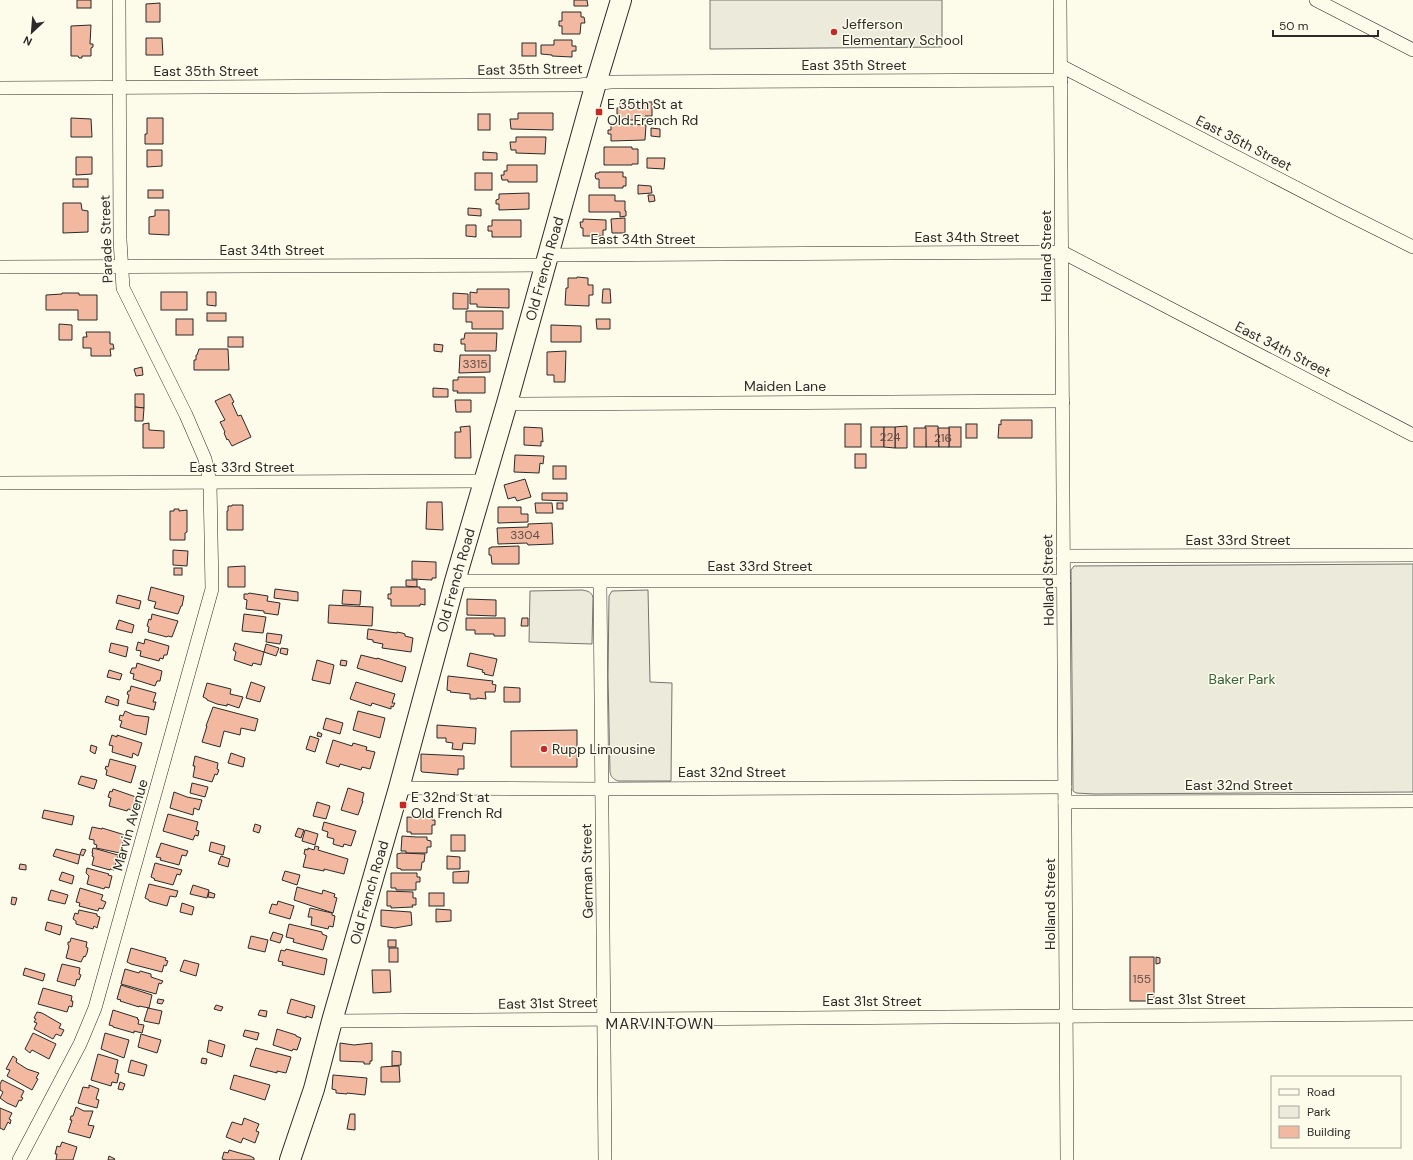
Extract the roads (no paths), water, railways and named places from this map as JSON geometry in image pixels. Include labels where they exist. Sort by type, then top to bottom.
[{"type":"main road","name":"Old French Road","points":[[290,1160],[314,1089],[399,788],[455,581],[507,403],[596,83],[621,0]]},
{"type":"street","name":"Parade Street","points":[[120,0],[120,240],[123,288],[186,415],[205,459],[210,483]]},
{"type":"street","name":"Holland Street","points":[[1060,0],[1067,1160]]},
{"type":"street","points":[[1316,0],[1413,50]]},
{"type":"street","name":"East 35th Street","points":[[1061,66],[1330,206],[1413,247]]},
{"type":"street","name":"East 35th Street","points":[[0,88],[579,85],[619,82],[1060,80]]},
{"type":"street","name":"East 34th Street","points":[[0,267],[1062,252],[1413,435]]},
{"type":"street","name":"Maiden Lane","points":[[507,403],[1063,401]]},
{"type":"street","name":"East 33rd Street","points":[[0,484],[484,481]]},
{"type":"street","name":"Marvin Avenue","points":[[19,1160],[80,1044],[97,1001],[212,589],[210,483]]},
{"type":"street","name":"East 33rd Street","points":[[1063,556],[1413,555]]},
{"type":"street","name":"East 33rd Street","points":[[455,581],[1064,581]]},
{"type":"street","name":"German Street","points":[[600,582],[605,1160]]},
{"type":"street","name":"East 32nd Street","points":[[399,788],[602,789],[1065,787]]},
{"type":"street","name":"East 32nd Street","points":[[1065,802],[1413,801]]},
{"type":"street","name":"East 31st Street","points":[[332,1021],[1066,1015],[1413,1014]]},
{"type":"place","name":"Jefferson Elementary School","points":[[834,32]]},
{"type":"place","name":"E 35th St at Old French Rd","points":[[599,112]]},
{"type":"place","name":"Rupp Limousine","points":[[544,749]]},
{"type":"place","name":"E 32nd St at Old French Rd","points":[[403,805]]},
{"type":"district","name":"MARVINTOWN","points":[[660,1024]]},
{"type":"park label","name":"Baker Park","points":[[1242,679]]}]
